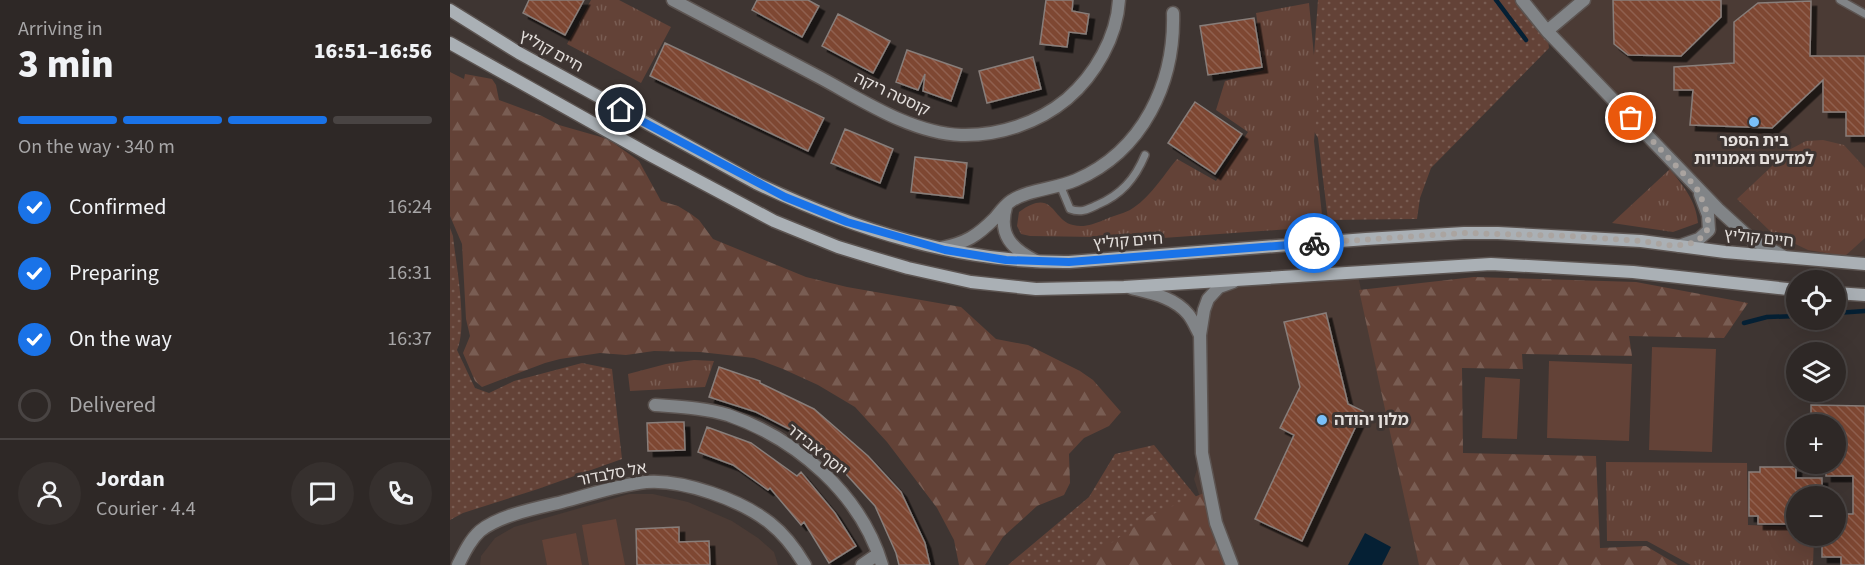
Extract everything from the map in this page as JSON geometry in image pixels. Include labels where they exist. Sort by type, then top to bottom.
[{"type":"main road","name":"חיים קוליץ","points":[[450,10],[519,53],[756,183],[847,222],[975,256],[1037,262],[1150,257],[1464,233],[1571,236],[1641,241],[1786,258],[1865,264]]},
{"type":"main road","points":[[450,43],[744,207],[838,247],[908,268],[971,282],[1036,289],[1124,287],[1460,264],[1501,264],[1633,272],[1786,289]]},
{"type":"main road","points":[[1846,294],[1865,295]]},
{"type":"street","name":"קוסטה ריקה","points":[[673,0],[899,118],[928,129],[962,135],[1010,129],[1030,122],[1059,106],[1079,88],[1098,63],[1108,44],[1119,0]]},
{"type":"street","points":[[1522,0],[1547,31],[1696,187],[1751,239],[1786,258]]},
{"type":"street","points":[[1547,31],[1584,0]]},
{"type":"street","points":[[940,248],[962,243],[976,236],[1011,201],[1089,174],[1110,161],[1143,127],[1164,85],[1173,34],[1173,13]]},
{"type":"street","points":[[1675,246],[1692,243],[1705,235],[1708,230],[1708,215],[1696,187]]},
{"type":"street","points":[[1006,206],[1002,219],[1007,238],[1024,256],[1037,262]]},
{"type":"street","points":[[1232,565],[1216,523],[1202,453],[1200,335],[1204,310],[1213,293],[1220,287],[1245,279]]},
{"type":"street","points":[[1124,287],[1155,294],[1177,305],[1187,313],[1200,335]]},
{"type":"street","name":"יוסף אבידר","points":[[656,405],[701,409],[727,415],[750,424],[802,455],[844,493],[856,510],[880,560]]},
{"type":"street","name":"אל סלבדור","points":[[458,565],[469,544],[480,531],[493,523],[518,513],[624,485],[665,482],[685,485],[709,493],[738,505],[769,522],[785,537],[805,565]]},
{"type":"street","points":[[862,565],[880,560]]},
{"type":"lane","points":[[1840,0],[1865,14]]},
{"type":"lane","points":[[1060,185],[1070,209],[1083,211],[1120,193],[1139,170],[1145,155]]},
{"type":"shaded area","name":"בית הספר למדעים ואמנויות","points":[[1530,0],[1865,0],[1865,256],[1789,251],[1743,227],[1541,18]]},
{"type":"shaded area","points":[[1357,272],[1426,565],[1222,565],[1194,479],[1202,453],[1204,310],[1219,287]]},
{"type":"shaded area","points":[[629,494],[653,494],[688,502],[732,521],[774,552],[778,565],[480,565],[481,556],[495,538],[514,527]]},
{"type":"green space","points":[[591,0],[619,0],[671,27],[641,83],[567,44]]},
{"type":"green space","points":[[1318,0],[1521,0],[1547,31],[1549,48],[1431,168],[1420,198],[1417,219],[1328,220],[1318,138],[1309,123]]},
{"type":"green space","points":[[1309,3],[1318,98],[1314,141],[1323,224],[1290,229],[1163,238],[1021,234],[1017,226],[1019,212],[1039,202],[1051,207],[1066,222],[1077,226],[1092,224],[1130,210],[1150,194],[1177,159],[1216,181],[1248,132],[1216,110],[1225,81],[1264,70],[1256,13]]},
{"type":"green space","points":[[450,72],[464,79],[465,74],[492,79],[496,85],[499,100],[559,125],[608,139],[639,161],[661,201],[678,206],[691,214],[699,220],[713,239],[806,277],[847,287],[961,307],[996,339],[1028,345],[1080,371],[1093,380],[1121,412],[1109,426],[1084,438],[1069,454],[1070,483],[1064,495],[1037,506],[1003,537],[985,565],[959,565],[954,540],[937,508],[887,442],[855,407],[818,385],[754,358],[700,352],[654,351],[626,355],[600,353],[545,363],[482,387],[475,381],[463,353],[470,336],[466,319],[462,244],[450,216]]},
{"type":"green space","points":[[1823,140],[1844,145],[1865,168],[1865,238],[1845,256],[1808,250],[1772,233],[1737,199],[1789,150],[1806,141]]},
{"type":"green space","points":[[1670,169],[1692,200],[1698,223],[1673,232],[1612,223]]},
{"type":"green space","points":[[450,228],[453,236],[461,311],[460,339],[457,350],[475,388],[489,393],[514,381],[582,363],[612,369],[622,459],[463,513],[450,520]]},
{"type":"green space","points":[[1474,277],[1636,282],[1748,303],[1724,338],[1629,336],[1632,356],[1522,354],[1523,369],[1462,368],[1463,453],[1596,456],[1600,548],[1646,546],[1678,565],[1419,565],[1359,290]]},
{"type":"green space","points":[[1652,347],[1716,349],[1712,452],[1649,450]]},
{"type":"green space","points":[[694,360],[714,361],[705,387],[630,391],[628,374],[666,364]]},
{"type":"green space","points":[[1549,361],[1632,364],[1629,441],[1547,438]]},
{"type":"green space","points":[[1485,377],[1520,379],[1517,439],[1482,438]]},
{"type":"green space","points":[[1154,445],[1198,499],[1232,565],[1008,565],[1089,497],[1115,454]]},
{"type":"green space","points":[[1606,462],[1747,463],[1748,525],[1786,527],[1786,546],[1814,546],[1813,565],[1691,565],[1647,541],[1607,541]]},
{"type":"green space","points":[[1204,493],[1227,565],[1080,565],[1151,515]]},
{"type":"green space","points":[[616,519],[625,565],[589,565],[582,525]]},
{"type":"green space","points":[[576,533],[582,565],[547,565],[542,540]]},
{"type":"water","points":[[1365,533],[1391,547],[1382,565],[1348,565]]},
{"type":"building","points":[[529,0],[584,0],[565,35],[523,13]]},
{"type":"building","points":[[757,0],[808,0],[819,6],[802,37],[752,10]]},
{"type":"building","points":[[1046,0],[1073,0],[1072,11],[1089,14],[1086,34],[1069,32],[1067,47],[1040,44]]},
{"type":"building","points":[[1613,0],[1721,0],[1721,17],[1681,56],[1628,55],[1614,44]]},
{"type":"building","points":[[1811,1],[1810,56],[1865,56],[1865,136],[1846,136],[1846,112],[1823,112],[1823,80],[1772,128],[1690,125],[1693,90],[1674,90],[1674,67],[1734,63],[1734,22],[1758,3]]},
{"type":"building","points":[[838,14],[890,41],[873,73],[822,46]]},
{"type":"building","points":[[1254,18],[1262,67],[1208,75],[1200,26]]},
{"type":"building","points":[[665,43],[824,118],[808,151],[650,76]]},
{"type":"building","points":[[907,50],[962,69],[951,101],[923,91],[925,74],[918,90],[896,82]]},
{"type":"building","points":[[1033,57],[1041,89],[987,103],[979,71]]},
{"type":"building","points":[[1195,102],[1242,134],[1215,174],[1168,143]]},
{"type":"building","points":[[845,129],[893,149],[880,183],[831,163]]},
{"type":"building","points":[[915,157],[967,163],[963,198],[911,192]]},
{"type":"building","name":"מלון יהודה","points":[[1326,313],[1348,404],[1363,411],[1302,541],[1255,519],[1294,435],[1280,428],[1300,387],[1284,322]]},
{"type":"building","points":[[719,367],[760,381],[814,409],[868,456],[901,492],[925,543],[930,565],[899,565],[875,506],[835,462],[834,465],[795,432],[756,412],[709,397]]},
{"type":"building","points":[[1811,405],[1865,406],[1865,565],[1841,565],[1841,557],[1822,557],[1822,546],[1846,546],[1846,514],[1853,514],[1853,476],[1826,476],[1826,474],[1846,474],[1846,414],[1811,414]]},
{"type":"building","points":[[684,422],[685,450],[648,451],[647,423]]},
{"type":"building","points":[[707,427],[751,443],[797,476],[801,472],[835,513],[856,546],[829,563],[804,522],[801,525],[770,488],[768,490],[733,465],[698,452]]},
{"type":"building","points":[[1760,467],[1786,467],[1786,474],[1796,474],[1796,478],[1822,478],[1822,486],[1786,486],[1786,524],[1758,524],[1758,516],[1749,516],[1749,472],[1760,472]]},
{"type":"building","points":[[679,527],[679,542],[709,541],[710,565],[637,565],[636,529]]},
{"type":"waterway","points":[[1496,0],[1526,40]]},
{"type":"waterway","points":[[1846,312],[1865,311]]},
{"type":"waterway","points":[[1744,323],[1767,317],[1786,316]]},
{"type":"way so far","points":[[1314,243],[1464,233],[1498,233],[1641,241],[1675,246],[1692,243],[1705,235],[1709,225],[1705,206],[1696,187],[1631,118]]},
{"type":"place","name":"בית הספר למדעים ואמנויות","points":[[1754,122]]},
{"type":"place","name":"מלון יהודה","points":[[1322,420]]},
{"type":"route","points":[[621,110],[785,197],[847,222],[915,243],[975,256],[1037,262],[1069,262],[1314,243]]}]
